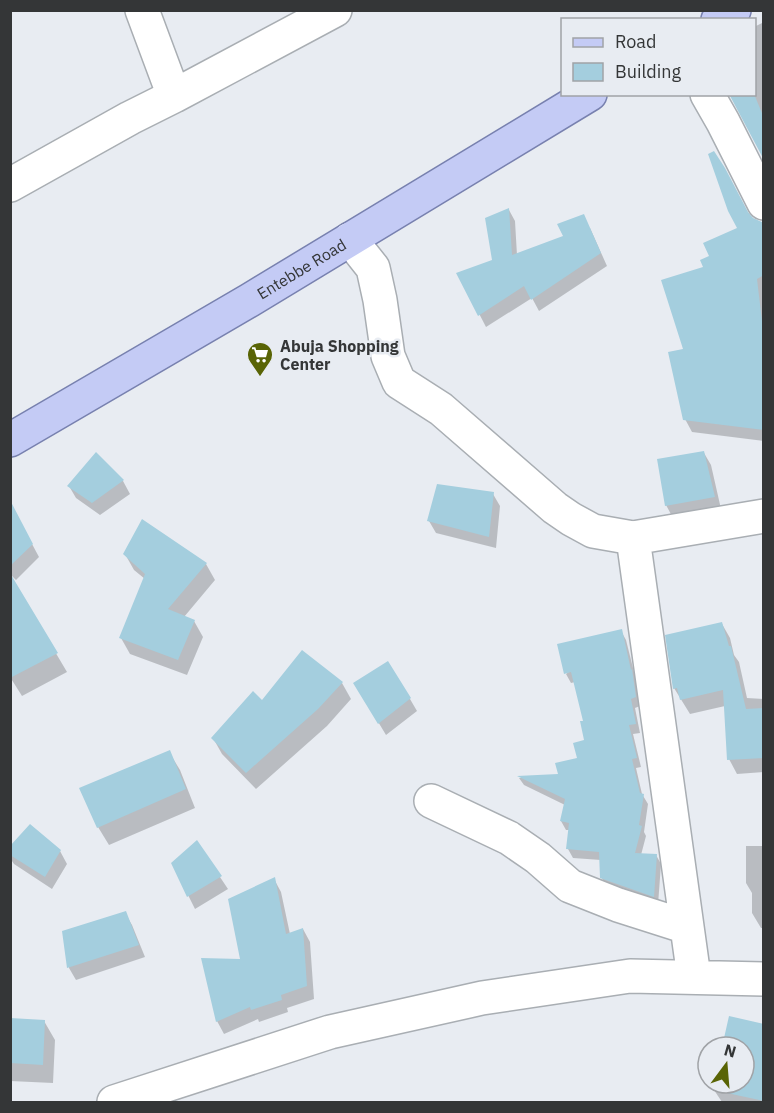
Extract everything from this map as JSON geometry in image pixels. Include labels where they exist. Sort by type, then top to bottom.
[{"type":"main road","points":[[721,18],[734,10]]},
{"type":"main road","name":"Entebbe Road","points":[[10,440],[250,300],[587,96]]},
{"type":"street","points":[[142,10],[174,96]]},
{"type":"street","points":[[10,185],[130,118],[335,10]]},
{"type":"street","points":[[708,96],[764,203]]},
{"type":"street","points":[[350,239],[373,268],[388,356],[399,382],[441,409],[571,519],[593,531],[633,538],[764,516]]},
{"type":"street","points":[[633,538],[694,977]]},
{"type":"street","points":[[431,801],[509,838],[538,858],[570,886],[687,927]]},
{"type":"street","points":[[114,1102],[330,1032],[482,998],[630,976],[764,979]]},
{"type":"building","points":[[730,96],[755,96],[764,118],[764,160]]},
{"type":"building","points":[[714,151],[748,212],[753,218],[764,223],[764,275],[757,279],[764,338],[764,430],[683,420],[668,352],[683,349],[661,280],[703,267],[700,260],[709,256],[703,243],[737,228],[728,211],[708,154]]},
{"type":"building","points":[[509,208],[512,255],[563,236],[557,224],[584,214],[601,253],[531,300],[524,286],[478,316],[456,273],[492,260],[485,218]]},
{"type":"building","points":[[704,451],[715,497],[665,506],[657,459]]},
{"type":"building","points":[[96,452],[124,480],[92,503],[67,486]]},
{"type":"building","points":[[437,484],[494,492],[489,537],[427,521]]},
{"type":"building","points":[[10,500],[33,544],[10,566]]},
{"type":"building","points":[[142,519],[207,563],[168,609],[195,620],[178,660],[119,638],[145,574],[123,554]]},
{"type":"building","points":[[10,573],[58,653],[10,678]]},
{"type":"building","points":[[722,622],[729,646],[731,646],[746,709],[764,708],[764,758],[727,760],[723,690],[680,700],[677,688],[673,689],[665,635]]},
{"type":"building","points":[[622,629],[636,697],[631,699],[636,724],[629,725],[637,758],[632,759],[640,793],[644,794],[639,825],[642,826],[635,853],[657,854],[654,897],[600,878],[599,852],[566,849],[569,823],[560,821],[565,799],[517,776],[558,774],[555,763],[577,758],[573,743],[584,740],[580,721],[583,721],[571,672],[564,674],[557,644]]},
{"type":"building","points":[[302,650],[343,682],[318,709],[246,773],[211,738],[253,691],[262,700]]},
{"type":"building","points":[[388,661],[411,698],[378,724],[353,683]]},
{"type":"building","points":[[170,750],[186,789],[97,828],[79,788]]},
{"type":"building","points":[[30,824],[61,850],[45,877],[10,855],[10,846]]},
{"type":"building","points":[[197,840],[222,876],[187,897],[171,863]]},
{"type":"building","points":[[275,877],[286,934],[303,928],[307,986],[281,995],[282,1000],[251,1010],[250,1007],[216,1022],[201,958],[240,959],[228,899]]},
{"type":"building","points":[[126,911],[139,945],[67,968],[62,931]]},
{"type":"building","points":[[729,1016],[764,1024],[764,1101],[736,1095],[756,1095],[756,1035],[725,1035]]},
{"type":"building","points":[[10,1018],[45,1020],[43,1065],[10,1063]]},
{"type":"place","name":"Abuja Shopping Center","points":[[260,378]]}]
